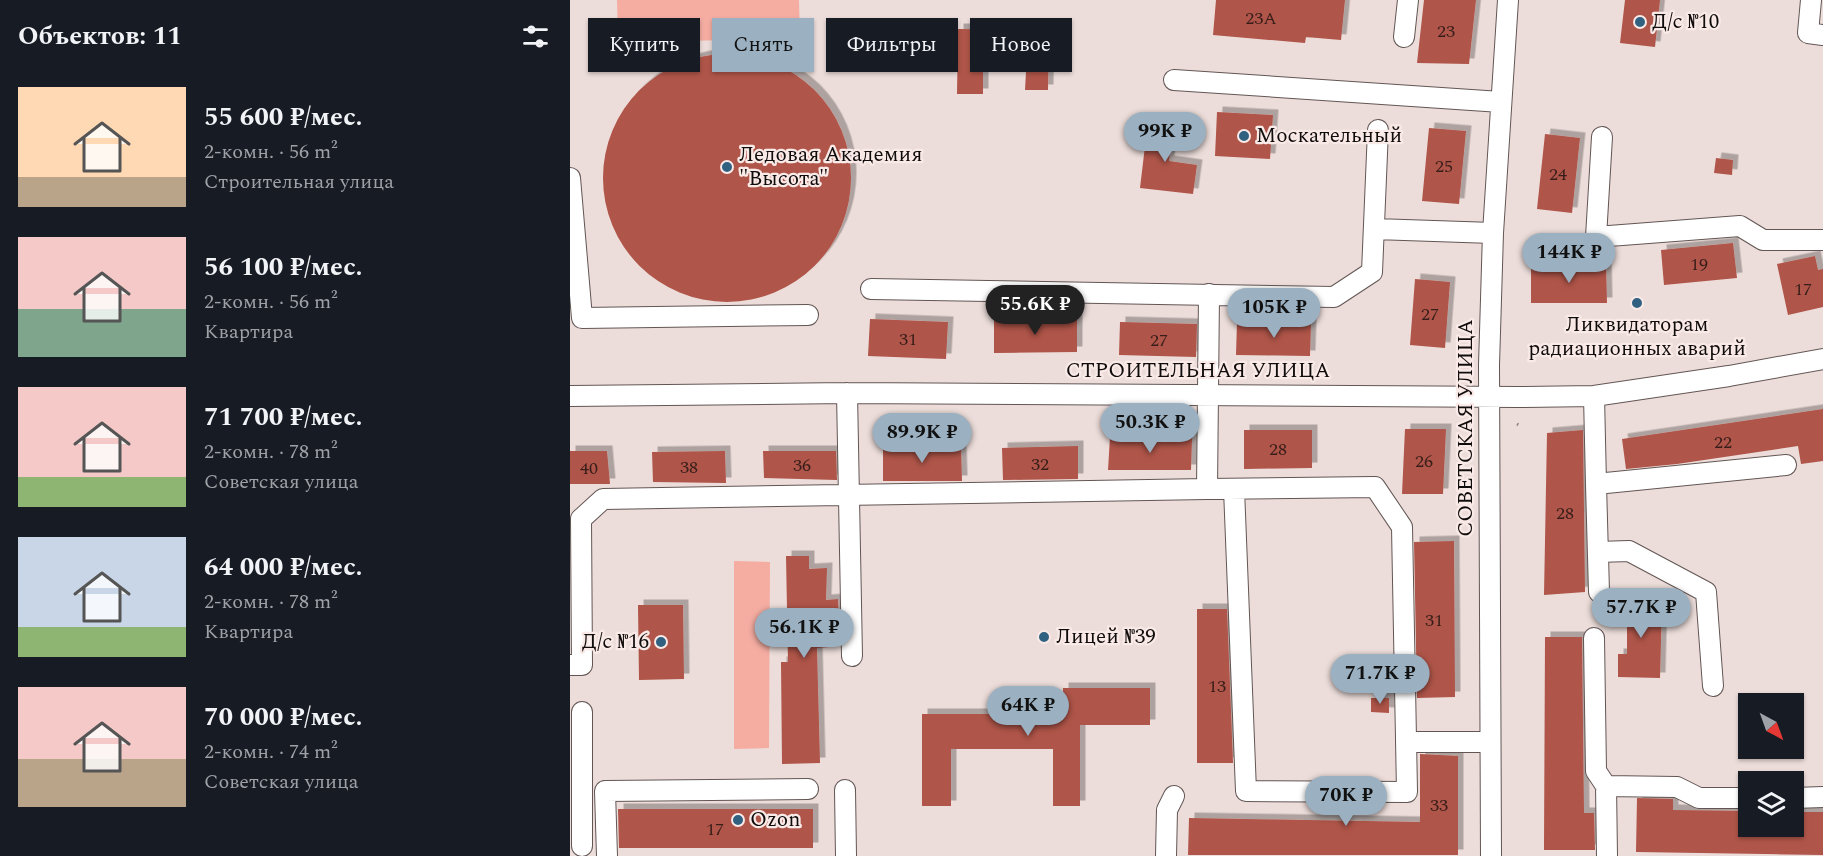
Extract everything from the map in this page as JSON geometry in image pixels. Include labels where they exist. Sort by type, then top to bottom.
[{"type":"street","points":[[1404,37],[1408,0]]},
{"type":"street","name":"СОВЕТСКАЯ УЛИЦА","points":[[1491,856],[1489,397],[1493,233],[1508,0]]},
{"type":"street","points":[[1811,0],[1808,33],[1823,35]]},
{"type":"street","points":[[1174,80],[1500,102]]},
{"type":"street","points":[[871,289],[1334,297],[1372,272],[1378,130]]},
{"type":"street","points":[[1602,137],[1596,237],[1740,226],[1763,240],[1823,240]]},
{"type":"street","points":[[570,178],[582,318],[808,315]]},
{"type":"street","points":[[1375,229],[1493,233]]},
{"type":"street","points":[[1207,489],[1209,294]]},
{"type":"street","name":"СТРОИТЕЛЬНАЯ УЛИЦА","points":[[570,396],[847,393],[1594,396],[1730,376],[1823,359]]},
{"type":"street","points":[[847,393],[852,656]]},
{"type":"street","points":[[1594,396],[1599,592]]},
{"type":"street","points":[[1596,484],[1786,465]]},
{"type":"street","points":[[570,665],[582,665],[575,519],[603,499],[1207,489],[1375,487],[1402,527],[1407,792],[1246,791],[1234,489]]},
{"type":"street","points":[[1598,552],[1629,551],[1706,592],[1713,686]]},
{"type":"street","points":[[1594,638],[1596,771],[1606,786],[1607,856]]},
{"type":"street","points":[[582,712],[582,846]]},
{"type":"street","points":[[1407,742],[1490,742]]},
{"type":"street","points":[[582,775],[605,791],[808,789]]},
{"type":"street","points":[[1606,786],[1677,787],[1699,798],[1738,798]]},
{"type":"street","points":[[845,790],[846,856]]},
{"type":"street","points":[[605,791],[607,856]]},
{"type":"street","points":[[1166,856],[1167,810],[1174,796]]},
{"type":"street","points":[[1804,798],[1823,797]]},
{"type":"path","points":[[1517,424],[1522,427]]},
{"type":"shaded area","points":[[617,0],[799,0],[799,18],[712,18],[712,40],[700,41],[700,18],[617,18]]},
{"type":"shaded area","points":[[734,561],[770,562],[769,748],[734,749]]},
{"type":"building","points":[[1216,0],[1345,0],[1341,40],[1306,37],[1305,43],[1213,35]]},
{"type":"building","points":[[1424,0],[1476,0],[1469,64],[1417,63]]},
{"type":"building","name":"Д/с №10","points":[[1625,0],[1660,0],[1655,47],[1620,43]]},
{"type":"building","points":[[958,29],[970,29],[970,72],[983,72],[983,94],[957,94]]},
{"type":"building","name":"Ледовая Академия \"Высота\"","points":[[712,56],[712,72],[790,72],[805,82],[823,100],[836,120],[845,142],[850,166],[850,190],[845,214],[836,236],[823,256],[805,274],[785,287],[763,296],[727,302],[691,296],[669,287],[649,274],[631,256],[618,236],[609,214],[603,178],[609,142],[618,120],[631,100],[658,75],[664,72],[700,72],[700,58]]},
{"type":"building","points":[[1026,72],[1048,72],[1048,90],[1025,90]]},
{"type":"building","name":"Москательный","points":[[1217,112],[1273,115],[1270,159],[1215,156]]},
{"type":"building","points":[[1148,121],[1174,124],[1169,161],[1197,165],[1193,194],[1140,188]]},
{"type":"building","points":[[1429,128],[1466,131],[1459,204],[1422,201]]},
{"type":"building","points":[[1545,134],[1580,138],[1572,213],[1537,209]]},
{"type":"building","points":[[1716,158],[1733,160],[1732,175],[1714,173]]},
{"type":"building","points":[[1733,243],[1737,278],[1664,285],[1661,250]]},
{"type":"building","points":[[1815,256],[1818,270],[1823,269],[1823,307],[1788,315],[1777,264]]},
{"type":"building","points":[[1531,264],[1606,264],[1607,303],[1531,303]]},
{"type":"building","points":[[1415,279],[1450,282],[1445,348],[1410,345]]},
{"type":"building","points":[[870,319],[948,322],[946,359],[868,356]]},
{"type":"building","points":[[994,319],[1077,319],[1077,352],[994,353]]},
{"type":"building","points":[[1120,322],[1197,324],[1196,357],[1119,355]]},
{"type":"building","points":[[1237,322],[1311,323],[1310,356],[1236,355]]},
{"type":"building","points":[[1823,409],[1823,461],[1801,464],[1798,446],[1677,464],[1626,469],[1622,439]]},
{"type":"building","points":[[1405,429],[1446,429],[1443,494],[1402,494]]},
{"type":"building","points":[[1244,430],[1312,430],[1312,468],[1244,469]]},
{"type":"building","points":[[1583,430],[1585,592],[1544,595],[1547,433]]},
{"type":"building","points":[[1110,437],[1192,438],[1191,470],[1108,470]]},
{"type":"building","points":[[1078,446],[1078,479],[1003,480],[1002,448]]},
{"type":"building","points":[[961,447],[962,481],[883,481],[883,448]]},
{"type":"building","points":[[570,451],[607,451],[610,484],[570,484]]},
{"type":"building","points":[[725,451],[726,483],[653,482],[652,452]]},
{"type":"building","points":[[763,451],[836,451],[837,480],[764,478]]},
{"type":"building","points":[[1454,541],[1455,697],[1417,698],[1414,542]]},
{"type":"building","points":[[786,556],[809,556],[809,569],[827,568],[826,600],[838,599],[839,623],[830,623],[829,647],[817,648],[820,763],[782,764],[781,662],[788,662]]},
{"type":"building","points":[[1618,601],[1662,602],[1660,678],[1618,677],[1618,654],[1627,654],[1627,622],[1618,622]]},
{"type":"building","name":"Д/с №16","points":[[638,605],[683,605],[684,679],[639,680]]},
{"type":"building","points":[[1197,609],[1227,609],[1233,763],[1197,763]]},
{"type":"building","points":[[1545,637],[1582,637],[1584,813],[1594,813],[1595,850],[1544,850]]},
{"type":"building","points":[[1063,688],[1150,688],[1150,725],[1080,725],[1080,806],[1053,806],[1053,749],[951,749],[951,806],[922,806],[922,714],[1063,714]]},
{"type":"building","points":[[1371,698],[1389,698],[1389,713],[1371,712]]},
{"type":"building","points":[[1420,754],[1458,756],[1458,855],[1188,855],[1189,818],[1420,822]]},
{"type":"building","points":[[1637,798],[1673,799],[1673,810],[1738,811],[1738,837],[1804,837],[1804,812],[1823,812],[1823,855],[1636,852]]},
{"type":"building","points":[[618,809],[813,809],[813,848],[619,848]]},
{"type":"place","name":"Д/с №10","points":[[1640,22]]},
{"type":"place","name":"Москательный","points":[[1244,136]]},
{"type":"place","name":"Ледовая Академия \"Высота\"","points":[[727,167]]},
{"type":"place","name":"Ликвидаторам радиационных аварий","points":[[1637,303]]},
{"type":"place","name":"Лицей №39","points":[[1044,637]]},
{"type":"place","name":"Д/с №16","points":[[661,642]]},
{"type":"place","name":"Ozon","points":[[738,820]]}]
